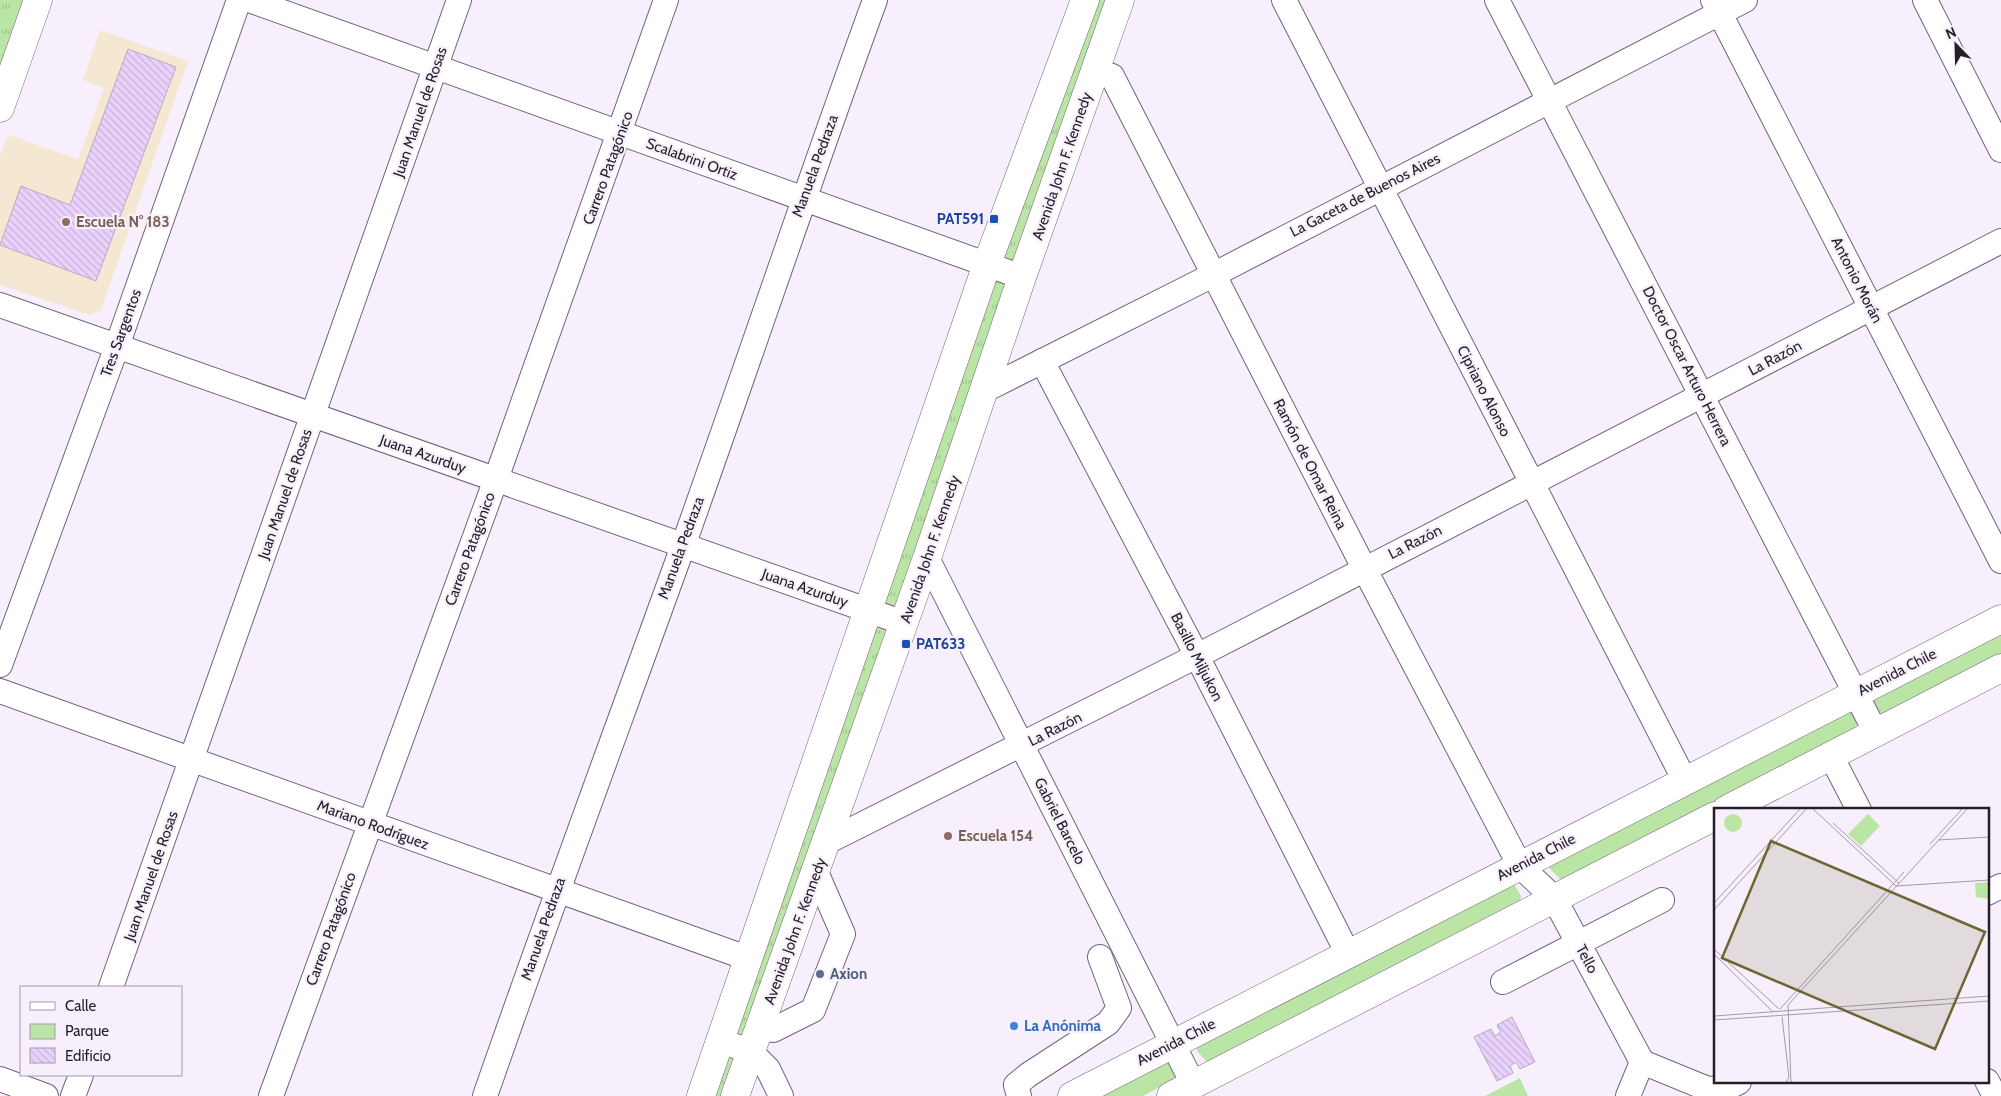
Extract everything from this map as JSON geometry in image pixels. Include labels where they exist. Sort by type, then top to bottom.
[{"type":"main road","points":[[0,108],[38,0]]},
{"type":"main road","points":[[701,1096],[747,958],[988,264],[1085,0]]},
{"type":"main road","name":"Avenida John F. Kennedy","points":[[735,1096],[927,558],[1022,277],[1120,0]]},
{"type":"main road","name":"Avenida Chile","points":[[1072,1096],[2001,619]]},
{"type":"main road","points":[[1730,808],[2001,668]]},
{"type":"main road","points":[[1182,1090],[1714,817]]},
{"type":"street","name":"Tres Sargentos","points":[[0,665],[117,346],[239,0]]},
{"type":"street","name":"Scalabrini Ortiz","points":[[249,0],[1022,277]]},
{"type":"street","name":"Juan Manuel de Rosas","points":[[111,986],[459,0]]},
{"type":"street","name":"Carrero Patagónico","points":[[271,1096],[496,479],[666,0]]},
{"type":"street","name":"Manuela Pedraza","points":[[485,1096],[557,890],[683,545],[803,199],[875,0]]},
{"type":"street","name":"Cipriano Alonso","points":[[1284,0],[1685,781]]},
{"type":"street","name":"Doctor Oscar Arturo Herrera","points":[[1497,0],[1876,733]]},
{"type":"street","name":"La Gaceta de Buenos Aires","points":[[985,390],[1213,275],[1549,100],[1716,6],[1745,0]]},
{"type":"street","points":[[1925,0],[2001,150]]},
{"type":"street","name":"Antonio Morán","points":[[1716,6],[2001,561]]},
{"type":"street","name":"Ramón de Omar Reina","points":[[1095,70],[1112,76],[1364,568],[1520,866]]},
{"type":"street","name":"La Razón","points":[[827,842],[1022,746],[1364,568],[1703,396],[2001,240]]},
{"type":"street","name":"Juana Azurduy","points":[[0,304],[904,623]]},
{"type":"street","name":"Basillo Miljukon","points":[[1042,361],[1197,656],[1348,954]]},
{"type":"street","name":"Gabriel Barcelo","points":[[927,558],[1172,1044],[1182,1090]]},
{"type":"street","name":"Mariano Rodríguez","points":[[0,691],[747,958]]},
{"type":"street","points":[[1831,756],[1857,808]]},
{"type":"street","name":"Tello","points":[[1520,866],[1554,898],[1642,1062]]},
{"type":"street","points":[[720,1041],[754,1039],[813,1010],[842,934],[816,872]]},
{"type":"street","points":[[1988,892],[2001,886]]},
{"type":"street","points":[[1503,982],[1662,900]]},
{"type":"street","points":[[1019,1096],[1016,1085],[1028,1075],[1108,1023],[1119,1008],[1100,958]]},
{"type":"street","points":[[754,1039],[781,1096]]},
{"type":"street","points":[[1628,1096],[1642,1062],[1710,1092],[1735,1084]]},
{"type":"street","points":[[73,1096],[80,1076]]},
{"type":"street","points":[[0,1079],[46,1096]]},
{"type":"street","points":[[1988,1083],[1995,1096]]},
{"type":"shaded area","name":"Escuela N° 183","points":[[100,30],[188,61],[101,310],[90,315],[0,285],[0,156],[8,135],[78,159],[104,88],[83,80]]},
{"type":"green space","points":[[0,0],[38,0],[0,108]]},
{"type":"green space","points":[[1085,0],[1120,0],[735,1096],[701,1096]]},
{"type":"green space","points":[[1095,0],[1111,0],[1087,68],[1073,64]]},
{"type":"green space","points":[[2001,627],[2001,658],[1888,715],[1882,714],[1872,704],[1873,698]]},
{"type":"green space","points":[[1840,706],[1853,711],[1857,718],[1855,729],[1570,879],[1560,879],[1549,868],[1551,861]]},
{"type":"green space","points":[[1514,884],[1521,896],[1520,903],[1215,1060],[1207,1062],[1197,1051],[1197,1045]]},
{"type":"green space","points":[[1168,1057],[1177,1078],[1143,1096],[1094,1096]]},
{"type":"green space","points":[[1520,1078],[1528,1096],[1485,1096]]},
{"type":"building","points":[[128,49],[176,67],[96,281],[0,245],[21,186],[70,205]]},
{"type":"building","points":[[1512,1017],[1535,1062],[1520,1069],[1516,1062],[1510,1066],[1513,1073],[1497,1081],[1474,1037],[1491,1029],[1495,1036],[1501,1032],[1497,1025]]},
{"type":"place","name":"PAT591","points":[[994,219]]},
{"type":"place","name":"Escuela N° 183","points":[[66,222]]},
{"type":"place","name":"PAT633","points":[[906,644]]},
{"type":"place","name":"Escuela 154","points":[[948,836]]},
{"type":"place","name":"Axion","points":[[820,974]]},
{"type":"place","name":"La Anónima","points":[[1014,1026]]}]
